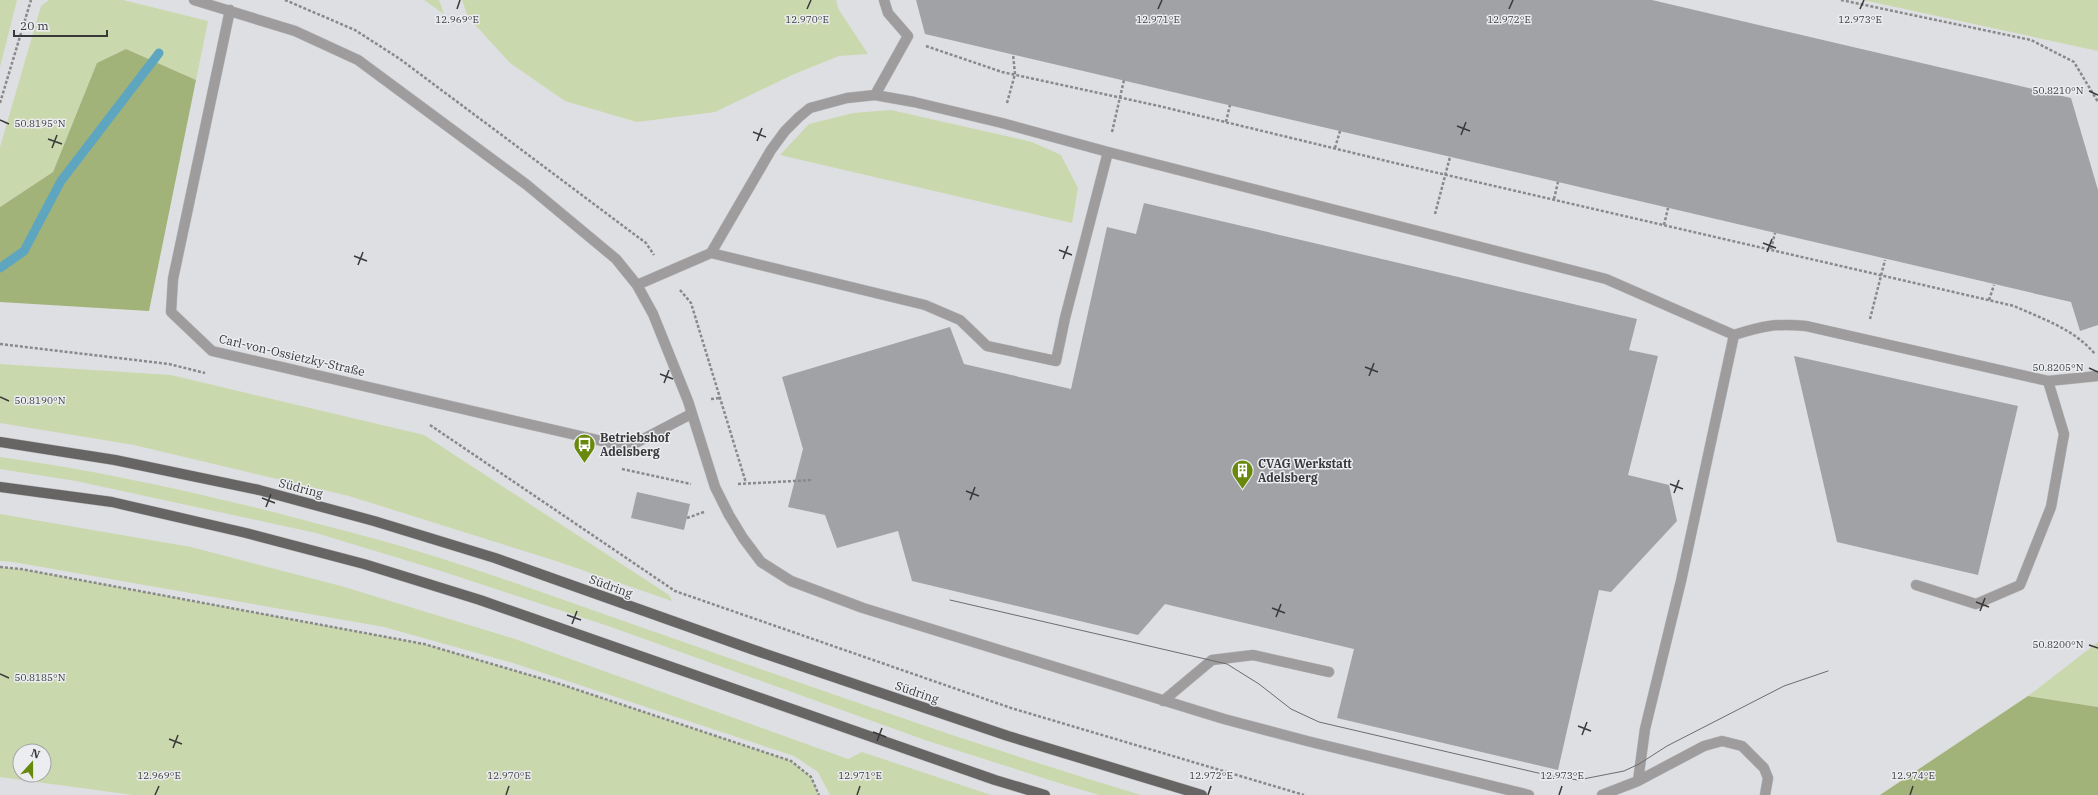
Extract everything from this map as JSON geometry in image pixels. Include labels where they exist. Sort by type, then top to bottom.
[{"type":"main road","name":"Südring","points":[[0,442],[115,460],[259,490],[374,522],[495,558],[754,650],[1008,736],[1202,795]]},
{"type":"main road","points":[[0,486],[112,502],[246,533],[364,564],[480,600],[995,780],[1045,795]]},
{"type":"street","points":[[194,0],[295,30],[358,60],[528,185],[616,259],[637,285],[653,314],[688,401],[715,486],[743,538],[761,562],[791,581],[852,604],[1163,700],[1307,741],[1529,795]]},
{"type":"street","points":[[874,95],[908,36],[888,13],[884,0]]},
{"type":"street","name":"Carl-von-Ossietzky-Straße","points":[[230,10],[173,279],[172,312],[212,350],[628,447],[691,414]]},
{"type":"street","points":[[637,285],[711,253],[772,150],[785,131],[810,108],[847,98],[874,95],[914,102],[1002,123],[1108,152],[1606,279],[1734,335],[1763,325],[1784,324],[1806,326],[2048,381],[2098,376]]},
{"type":"street","points":[[711,253],[925,305],[960,320],[987,346],[1056,361],[1065,318],[1108,152]]},
{"type":"street","points":[[1638,781],[1645,729],[1682,574],[1734,335]]},
{"type":"street","points":[[1916,585],[1976,604],[2020,585],[2051,507],[2064,434],[2048,381]]},
{"type":"street","points":[[1163,700],[1212,660],[1253,655],[1329,672]]},
{"type":"street","points":[[1602,795],[1638,781],[1704,746],[1722,741],[1742,746],[1764,768],[1768,778],[1766,795]]},
{"type":"path","points":[[0,103],[31,0]]},
{"type":"path","points":[[1841,0],[2031,40],[2074,62],[2098,102]]},
{"type":"path","points":[[908,36],[933,50],[1015,74],[2014,306],[2064,327],[2090,347],[2098,357]]},
{"type":"path","points":[[1002,123],[1015,74],[1013,54]]},
{"type":"path","points":[[1108,152],[1124,80]]},
{"type":"path","points":[[1226,122],[1230,106]]},
{"type":"path","points":[[1335,148],[1340,131]]},
{"type":"path","points":[[1429,234],[1450,157]]},
{"type":"path","points":[[1554,200],[1558,182]]},
{"type":"path","points":[[1664,225],[1668,208]]},
{"type":"path","points":[[1771,249],[1775,233]]},
{"type":"path","points":[[1864,338],[1885,260]]},
{"type":"path","points":[[1989,300],[1994,285]]},
{"type":"path","points":[[0,344],[169,364],[207,373]]},
{"type":"path","points":[[424,424],[432,426],[675,591],[1011,708],[1304,795]]},
{"type":"path","points":[[0,567],[37,572],[424,644],[568,687],[791,761],[811,777],[819,795]]},
{"type":"green space","points":[[0,0],[17,0],[0,67]]},
{"type":"green space","points":[[49,0],[123,0],[208,21],[196,80],[126,49],[98,63],[53,172],[0,207],[0,147],[41,6]]},
{"type":"green space","points":[[424,0],[439,0],[444,14]]},
{"type":"green space","points":[[462,0],[836,0],[839,10],[868,54],[839,56],[792,75],[715,112],[637,122],[565,101],[510,63],[468,17]]},
{"type":"green space","points":[[1863,0],[2098,0],[2098,51]]},
{"type":"green space","points":[[126,49],[196,80],[149,311],[0,302],[0,207],[53,172],[97,63]]},
{"type":"green space","points":[[891,110],[1032,142],[1061,155],[1078,188],[1072,223],[780,155],[809,124],[853,113]]},
{"type":"green space","points":[[0,364],[171,375],[424,435],[669,595],[672,601],[553,560],[349,496],[134,445],[0,423]]},
{"type":"green space","points":[[0,457],[71,468],[177,489],[281,514],[418,551],[535,590],[918,724],[1141,795],[1099,795],[1062,784],[925,740],[611,627],[438,570],[316,533],[76,481],[0,469]]},
{"type":"green space","points":[[0,514],[191,547],[341,586],[515,639],[848,759],[862,752],[991,795],[830,795],[818,772],[794,756],[513,663],[384,627],[13,562],[0,561]]},
{"type":"green space","points":[[0,567],[21,569],[424,644],[560,684],[791,761],[811,777],[819,795],[133,795],[44,783],[52,783],[52,743],[12,743],[12,779],[0,777]]},
{"type":"green space","points":[[2098,642],[2098,707],[2028,696]]},
{"type":"green space","points":[[2028,696],[2098,707],[2098,795],[1880,795]]},
{"type":"building","points":[[916,0],[1652,0],[2071,98],[2098,190],[2098,325],[2080,331],[2071,302],[925,34]]},
{"type":"building","name":"CVAG Werkstatt Adelsberg","points":[[1144,203],[1637,319],[1629,350],[1658,356],[1628,475],[1669,485],[1677,521],[1611,592],[1599,590],[1558,770],[1337,718],[1354,649],[1165,604],[1138,635],[912,581],[898,531],[837,548],[825,515],[788,507],[803,449],[782,377],[950,327],[964,364],[1071,389],[1107,227],[1136,234]]},
{"type":"building","points":[[1794,356],[2018,406],[1978,575],[1837,542]]},
{"type":"building","points":[[637,492],[690,504],[684,530],[631,518]]},
{"type":"waterway","points":[[0,268],[24,251],[61,181],[159,53]]},
{"type":"tram line","points":[[950,600],[1227,664],[1259,684],[1291,709],[1319,722],[1551,776],[1578,780],[1624,771],[1639,764],[1667,746],[1784,686],[1828,671]]},
{"type":"place","name":"Betriebshof Adelsberg","points":[[585,464]]},
{"type":"place","name":"CVAG Werkstatt Adelsberg","points":[[1243,490]]}]
